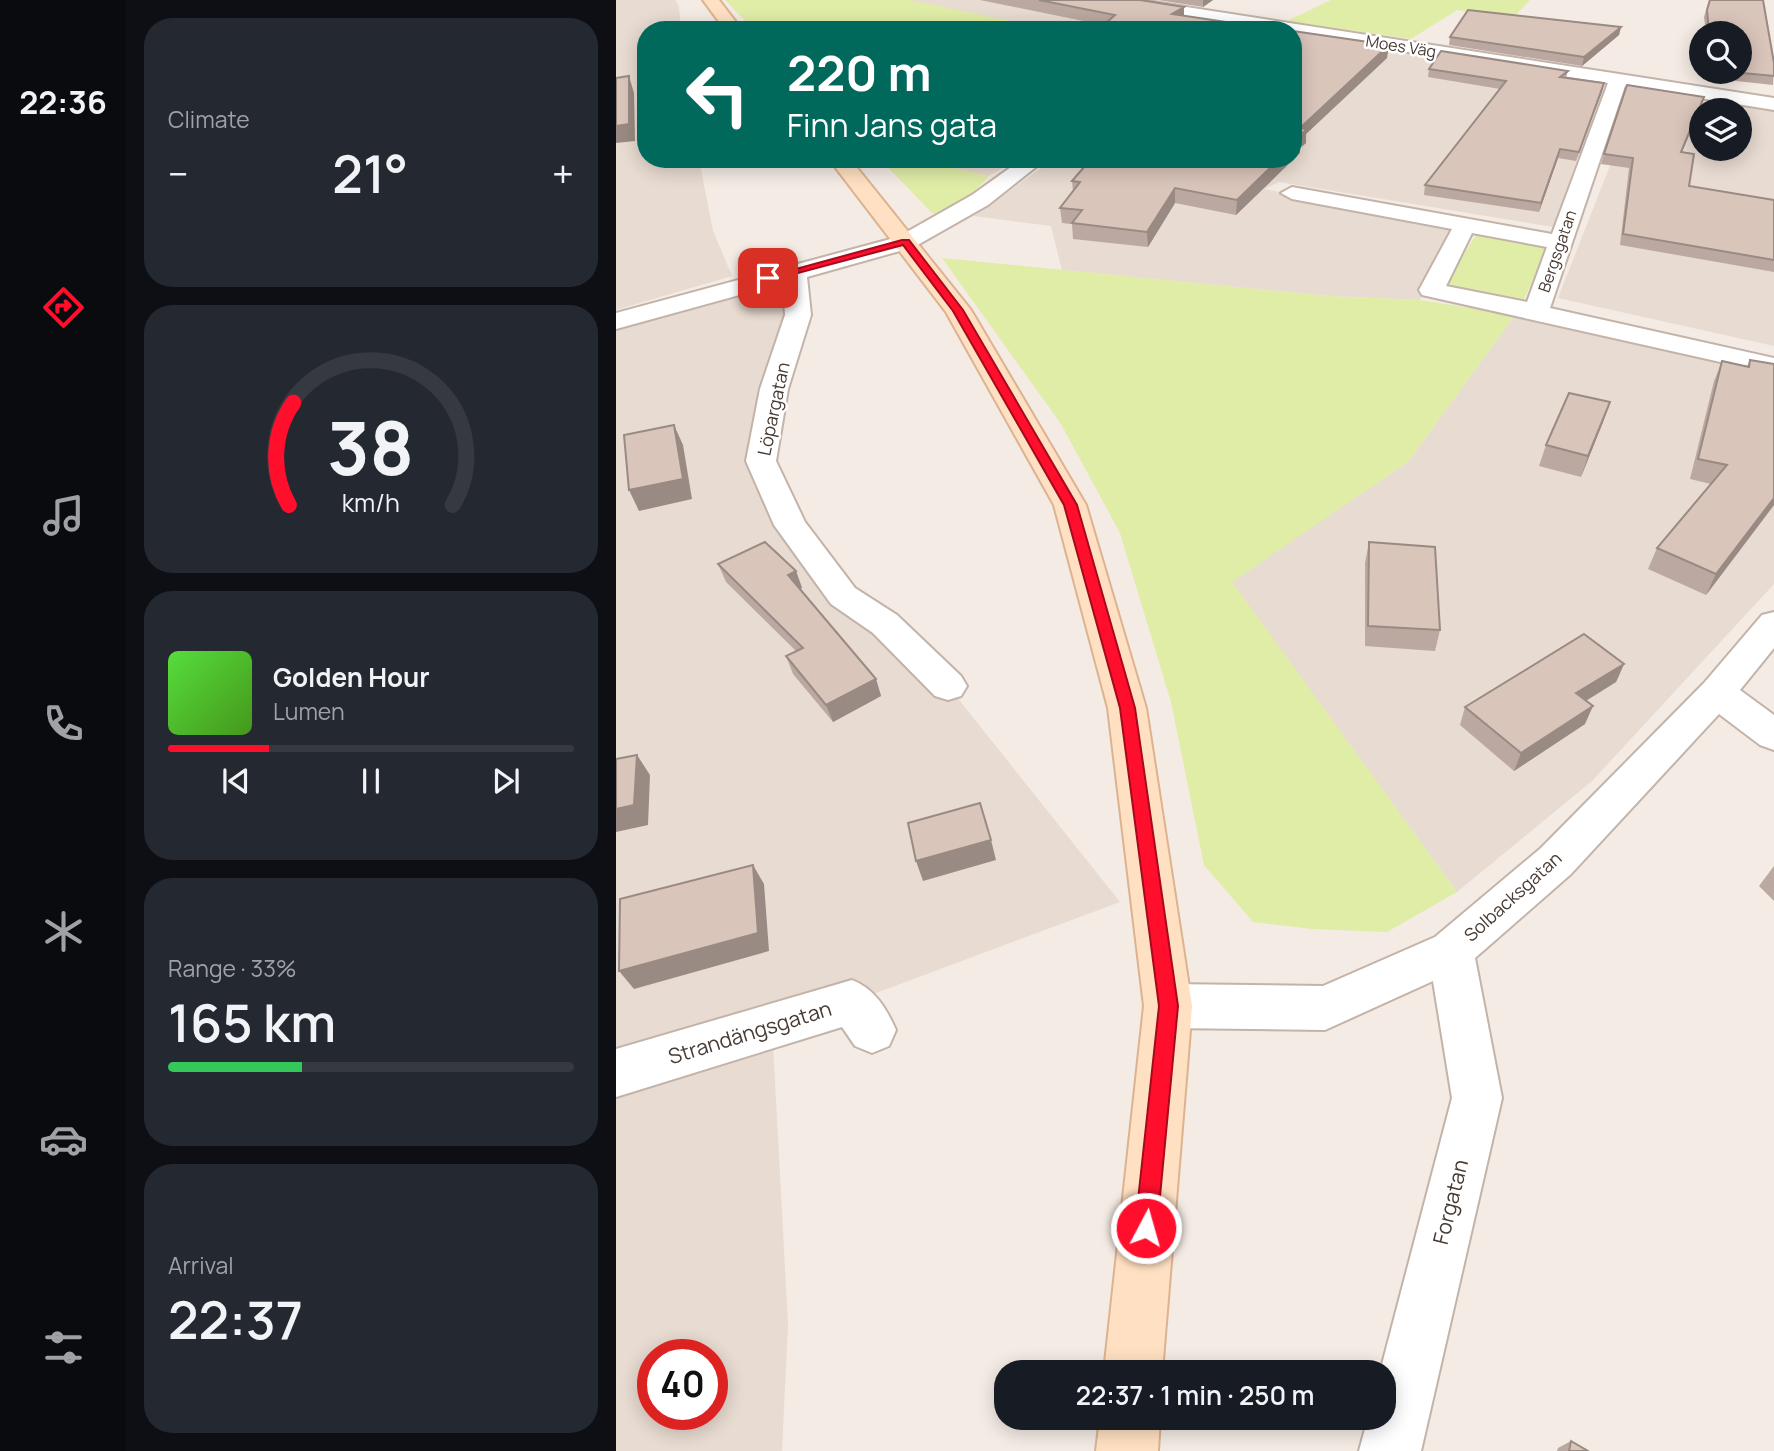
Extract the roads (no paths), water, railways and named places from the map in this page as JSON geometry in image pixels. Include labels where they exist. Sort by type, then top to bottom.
[{"type":"street","points":[[711,0],[727,21]]},
{"type":"street","name":"Moes Väg","points":[[1111,0],[1208,21]]},
{"type":"street","name":"Moes Väg","points":[[1302,35],[1618,79],[1774,104]]},
{"type":"street","name":"Bergsgatan","points":[[1618,79],[1536,312],[1774,366]]},
{"type":"street","points":[[846,168],[958,310],[1070,505],[1127,708],[1168,1006],[1134,1360]]},
{"type":"street","points":[[616,321],[906,242],[980,201],[1024,168]]},
{"type":"street","points":[[1292,193],[1559,242]]},
{"type":"street","points":[[1465,225],[1431,289],[1536,312]]},
{"type":"street","name":"Löpargatan","points":[[794,271],[798,315],[774,389],[761,461],[790,525],[843,596],[885,624],[948,686]]},
{"type":"street","name":"Solbacksgatan","points":[[1168,1006],[1325,1008],[1451,951],[1556,860],[1717,693],[1774,624]]},
{"type":"street","points":[[1717,693],[1774,736]]},
{"type":"street","name":"Forgatan","points":[[1390,1451],[1477,1098],[1451,951]]},
{"type":"street","name":"Strandängsgatan","points":[[616,1073],[852,1002],[872,1030]]},
{"type":"street","points":[[1127,1451],[1129,1430]]}]
